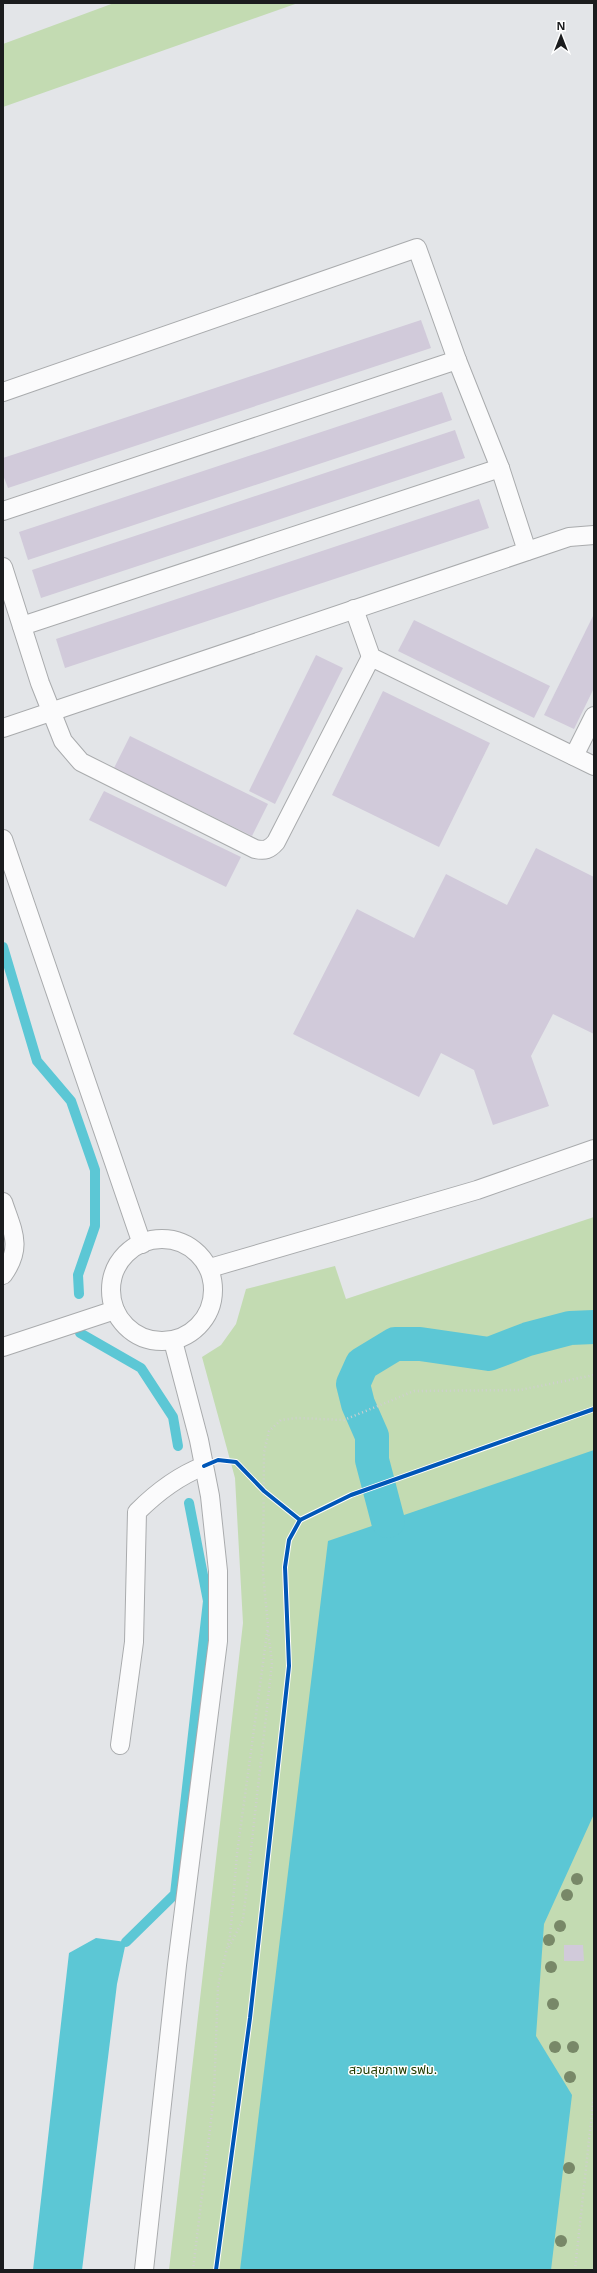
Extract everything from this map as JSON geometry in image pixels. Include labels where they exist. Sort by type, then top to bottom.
[{"type":"lane","points":[[3,392],[417,248],[457,360],[500,468],[527,551]]},
{"type":"lane","points":[[3,511],[457,360]]},
{"type":"lane","points":[[22,626],[500,468]]},
{"type":"lane","points":[[3,728],[569,537],[594,535]]},
{"type":"lane","points":[[3,567],[22,626],[63,741],[81,762],[255,849],[263,851],[271,849],[276,842],[371,657]]},
{"type":"lane","points":[[354,609],[371,657],[594,766]]},
{"type":"lane","points":[[574,756],[594,716]]},
{"type":"lane","points":[[3,839],[6,858],[142,1244]]},
{"type":"lane","points":[[210,1268],[477,1190],[594,1150]]},
{"type":"lane","points":[[3,1202],[15,1238],[12,1262],[3,1275]]},
{"type":"lane","points":[[169,1239],[186,1244],[200,1254],[210,1268],[214,1291],[209,1314],[194,1332],[172,1341],[149,1340],[128,1329],[115,1310],[110,1287],[114,1271],[123,1257],[136,1246],[142,1244],[151,1240],[169,1239]]},
{"type":"lane","points":[[3,1346],[115,1310]]},
{"type":"lane","points":[[144,2270],[177,1965],[218,1641],[218,1571],[210,1496],[204,1466],[172,1341]]},
{"type":"lane","points":[[120,1745],[134,1642],[138,1512],[154,1495],[184,1474],[204,1466]]},
{"type":"path","points":[[227,1951],[242,1920],[272,1663],[263,1574],[264,1452],[268,1431],[281,1420],[297,1418],[344,1420],[414,1391],[520,1390],[594,1375]]},
{"type":"path","points":[[260,1486],[270,1496]]},
{"type":"path","points":[[193,2270],[214,2095],[218,1986],[230,1936],[237,1854],[268,1626]]},
{"type":"path","points":[[575,2270],[594,2094]]},
{"type":"green space","points":[[114,3],[298,3],[3,107],[3,44]]},
{"type":"green space","name":"สวนสุขภาพ รฟม.","points":[[594,1217],[594,2270],[169,2270],[243,1623],[235,1478],[202,1357],[221,1345],[236,1324],[246,1289],[335,1266],[346,1299]]},
{"type":"water","points":[[594,1450],[594,1814],[544,1924],[536,2036],[572,2095],[551,2270],[240,2270],[328,1541]]},
{"type":"water","points":[[96,1938],[126,1942],[117,1984],[82,2270],[33,2270],[69,1953]]},
{"type":"building","points":[[421,320],[431,348],[8,488],[3,475],[3,458]]},
{"type":"building","points":[[442,392],[452,420],[28,560],[19,532]]},
{"type":"building","points":[[455,430],[465,458],[41,598],[32,570]]},
{"type":"building","points":[[479,499],[489,528],[65,668],[56,639]]},
{"type":"building","points":[[594,614],[594,688],[574,729],[544,715]]},
{"type":"building","points":[[414,620],[550,686],[534,718],[398,651]]},
{"type":"building","points":[[316,655],[343,668],[275,804],[249,791]]},
{"type":"building","points":[[383,691],[490,743],[439,847],[332,795]]},
{"type":"building","points":[[130,736],[268,804],[252,836],[114,768]]},
{"type":"building","points":[[104,791],[241,857],[226,887],[89,820]]},
{"type":"building","points":[[536,848],[594,877],[594,1034],[553,1014],[531,1056],[549,1106],[493,1125],[474,1070],[441,1053],[419,1097],[293,1034],[357,909],[414,938],[446,874],[507,905]]},
{"type":"building","points":[[564,1945],[583,1945],[584,1961],[564,1961]]},
{"type":"waterway","points":[[3,947],[37,1061],[71,1101],[95,1170],[95,1226],[78,1275],[79,1294]]},
{"type":"waterway","points":[[388,1521],[372,1460],[372,1436],[358,1404],[353,1384],[362,1364],[395,1344],[420,1344],[489,1354],[528,1339],[570,1328],[594,1327]]},
{"type":"waterway","points":[[80,1333],[141,1368],[173,1417],[178,1446]]},
{"type":"waterway","points":[[126,1942],[175,1894],[208,1601],[189,1503]]},
{"type":"cycle path","points":[[216,2270],[250,2018],[289,1666],[285,1567],[289,1540],[300,1520],[351,1495],[594,1409]]},
{"type":"cycle path","points":[[204,1466],[218,1460],[236,1462],[264,1491],[300,1520]]}]
